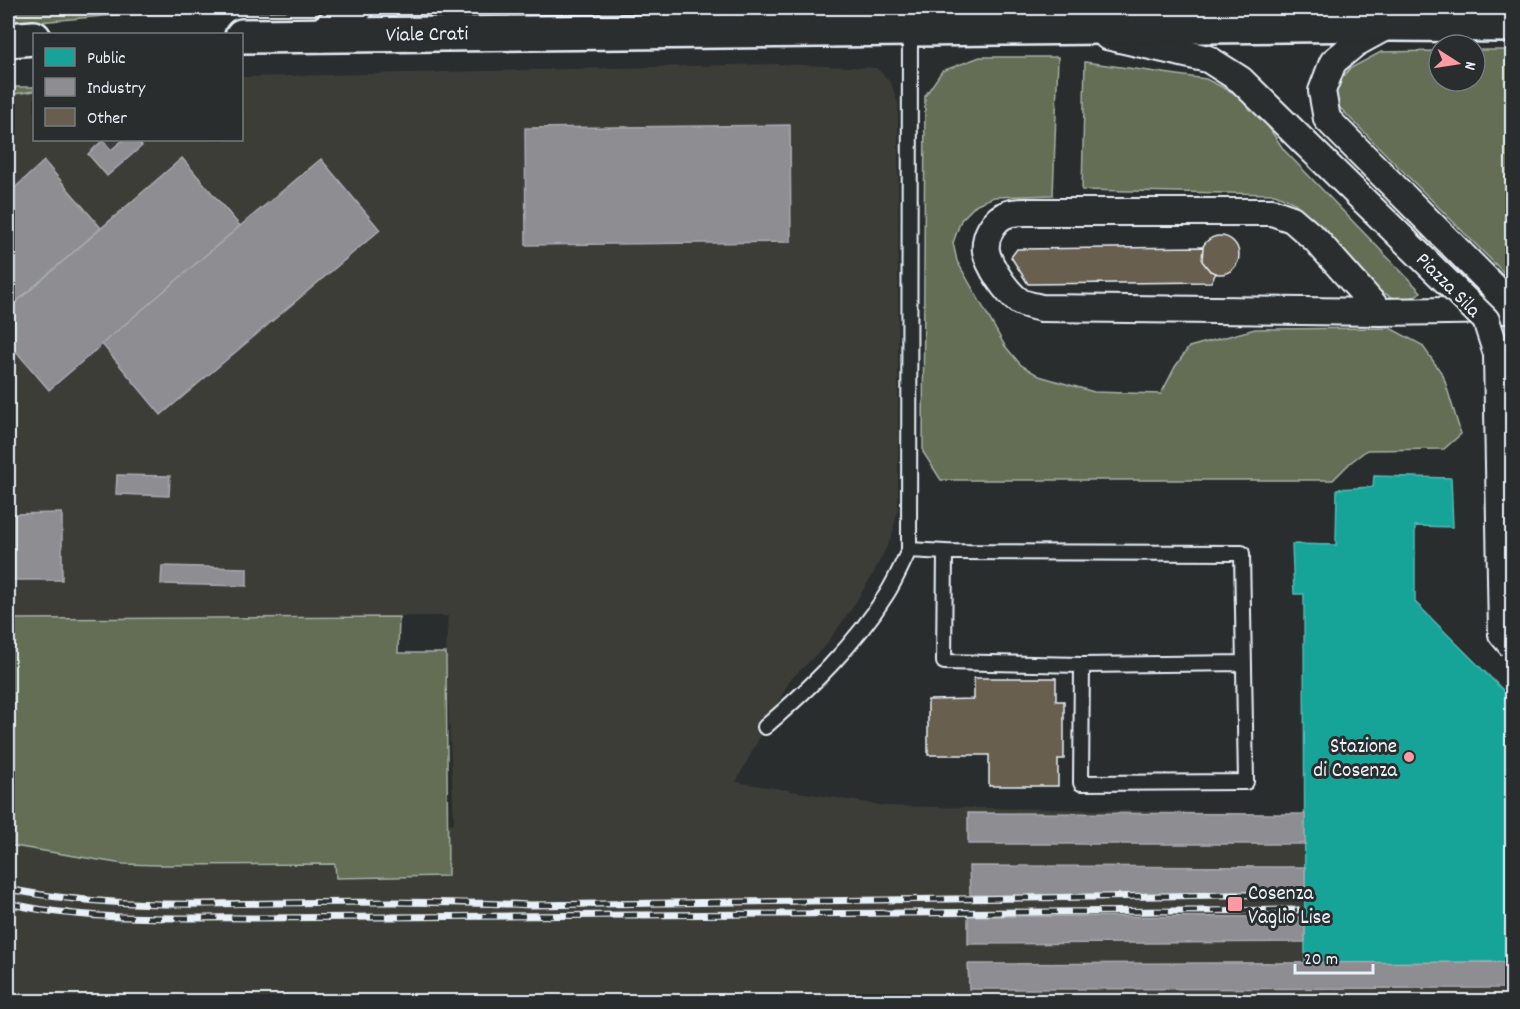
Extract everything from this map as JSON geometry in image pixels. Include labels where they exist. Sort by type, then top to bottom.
[{"type":"main road","points":[[322,35],[356,8]]},
{"type":"main road","points":[[429,8],[453,33]]},
{"type":"main road","name":"Viale Crati","points":[[243,36],[1068,27],[1398,16],[1512,25]]},
{"type":"main road","points":[[8,40],[33,38]]},
{"type":"street","name":"Piazza Sila","points":[[1398,16],[1356,43],[1333,62],[1322,91],[1327,119],[1512,305]]},
{"type":"street","name":"Piazza Sila","points":[[1068,27],[1208,59],[1241,80],[1486,320],[1497,354],[1506,483],[1503,634],[1512,646]]},
{"type":"street","points":[[1380,312],[1316,240],[1292,219],[1272,212],[1027,212],[1007,214],[994,222],[989,233],[986,250],[996,273],[1008,291],[1021,303],[1041,308],[1380,312],[1512,310]]},
{"type":"lane","points":[[765,727],[809,689],[851,642],[885,596],[909,550],[910,29]]},
{"type":"lane","points":[[909,550],[1242,553],[1246,782],[1081,783],[1082,665]]},
{"type":"lane","points":[[945,552],[944,662],[1082,665],[1244,663]]},
{"type":"shaded area","points":[[776,64],[877,68],[891,83],[898,104],[898,508],[892,536],[873,574],[825,646],[790,680],[736,782],[886,806],[1305,814],[1305,964],[1512,962],[1512,1001],[8,1001],[8,845],[123,864],[335,864],[336,877],[448,876],[448,824],[454,823],[446,653],[448,616],[8,619],[8,93],[33,90],[33,141],[243,141],[243,77]]},
{"type":"green space","points":[[8,8],[320,8],[114,15],[8,25]]},
{"type":"green space","points":[[447,8],[1384,8],[1379,12],[1122,13],[947,10],[497,15],[462,13]]},
{"type":"green space","points":[[1487,50],[1512,50],[1512,281],[1338,106],[1335,87],[1349,69],[1381,52],[1427,51],[1427,93],[1487,93]]},
{"type":"green space","points":[[980,57],[1058,57],[1053,195],[994,197],[977,204],[961,220],[953,243],[957,261],[1005,346],[1021,365],[1039,376],[1094,392],[1161,394],[1189,347],[1255,329],[1390,328],[1422,345],[1443,375],[1461,434],[1444,449],[1367,450],[1333,480],[941,480],[923,452],[925,96],[942,71]]},
{"type":"green space","points":[[1085,62],[1206,79],[1236,94],[1265,122],[1284,150],[1421,292],[1405,303],[1379,291],[1350,265],[1295,203],[1275,194],[1082,190]]},
{"type":"green space","points":[[8,87],[33,87],[33,91],[8,95]]},
{"type":"green space","points":[[399,617],[398,653],[446,653],[448,876],[336,878],[335,864],[123,864],[8,845],[8,619]]},
{"type":"building: Public","name":"Stazione di Cosenza","points":[[1374,476],[1451,478],[1453,527],[1415,526],[1415,602],[1512,699],[1512,962],[1305,964],[1304,594],[1294,594],[1292,544],[1336,545],[1337,489],[1373,487]]},
{"type":"building: Industry","points":[[790,125],[791,242],[526,245],[525,128]]},
{"type":"building: Industry","points":[[102,141],[111,150],[122,141],[137,141],[142,146],[107,176],[88,154]]},
{"type":"building: Industry","points":[[182,158],[240,226],[49,390],[8,342],[8,309]]},
{"type":"building: Industry","points":[[321,159],[380,230],[161,415],[102,344]]},
{"type":"building: Industry","points":[[44,161],[101,228],[8,309],[8,194]]},
{"type":"building: Industry","points":[[117,475],[170,476],[169,496],[116,494]]},
{"type":"building: Industry","points":[[62,513],[62,580],[8,580],[8,514]]},
{"type":"building: Industry","points":[[162,566],[247,568],[247,586],[161,584]]},
{"type":"building: Industry","points":[[968,813],[1305,814],[1305,844],[968,844]]},
{"type":"building: Industry","points":[[969,866],[1305,867],[1305,893],[970,895]]},
{"type":"building: Industry","points":[[968,916],[1305,917],[1305,942],[968,944]]},
{"type":"building: Industry","points":[[1512,962],[1512,988],[969,989],[968,964]]},
{"type":"building: Other","points":[[1220,236],[1233,242],[1239,255],[1233,268],[1220,274],[1207,268],[1201,255],[1207,242]]},
{"type":"building: Other","points":[[1203,247],[1202,261],[1210,271],[1216,273],[1211,282],[1028,284],[1011,257],[1017,249]]},
{"type":"building: Other","points":[[974,678],[1056,678],[1056,701],[1064,701],[1064,759],[1058,759],[1058,786],[989,786],[989,755],[928,755],[928,700],[974,699]]},
{"type":"railway","points":[[8,889],[76,899],[178,904],[405,902],[530,905],[1297,894]]},
{"type":"railway","points":[[8,903],[68,913],[162,918],[1297,910]]},
{"type":"place","name":"Stazione di Cosenza","points":[[1409,757]]},
{"type":"place","name":"Cosenza Vaglio Lise","points":[[1235,904]]}]
